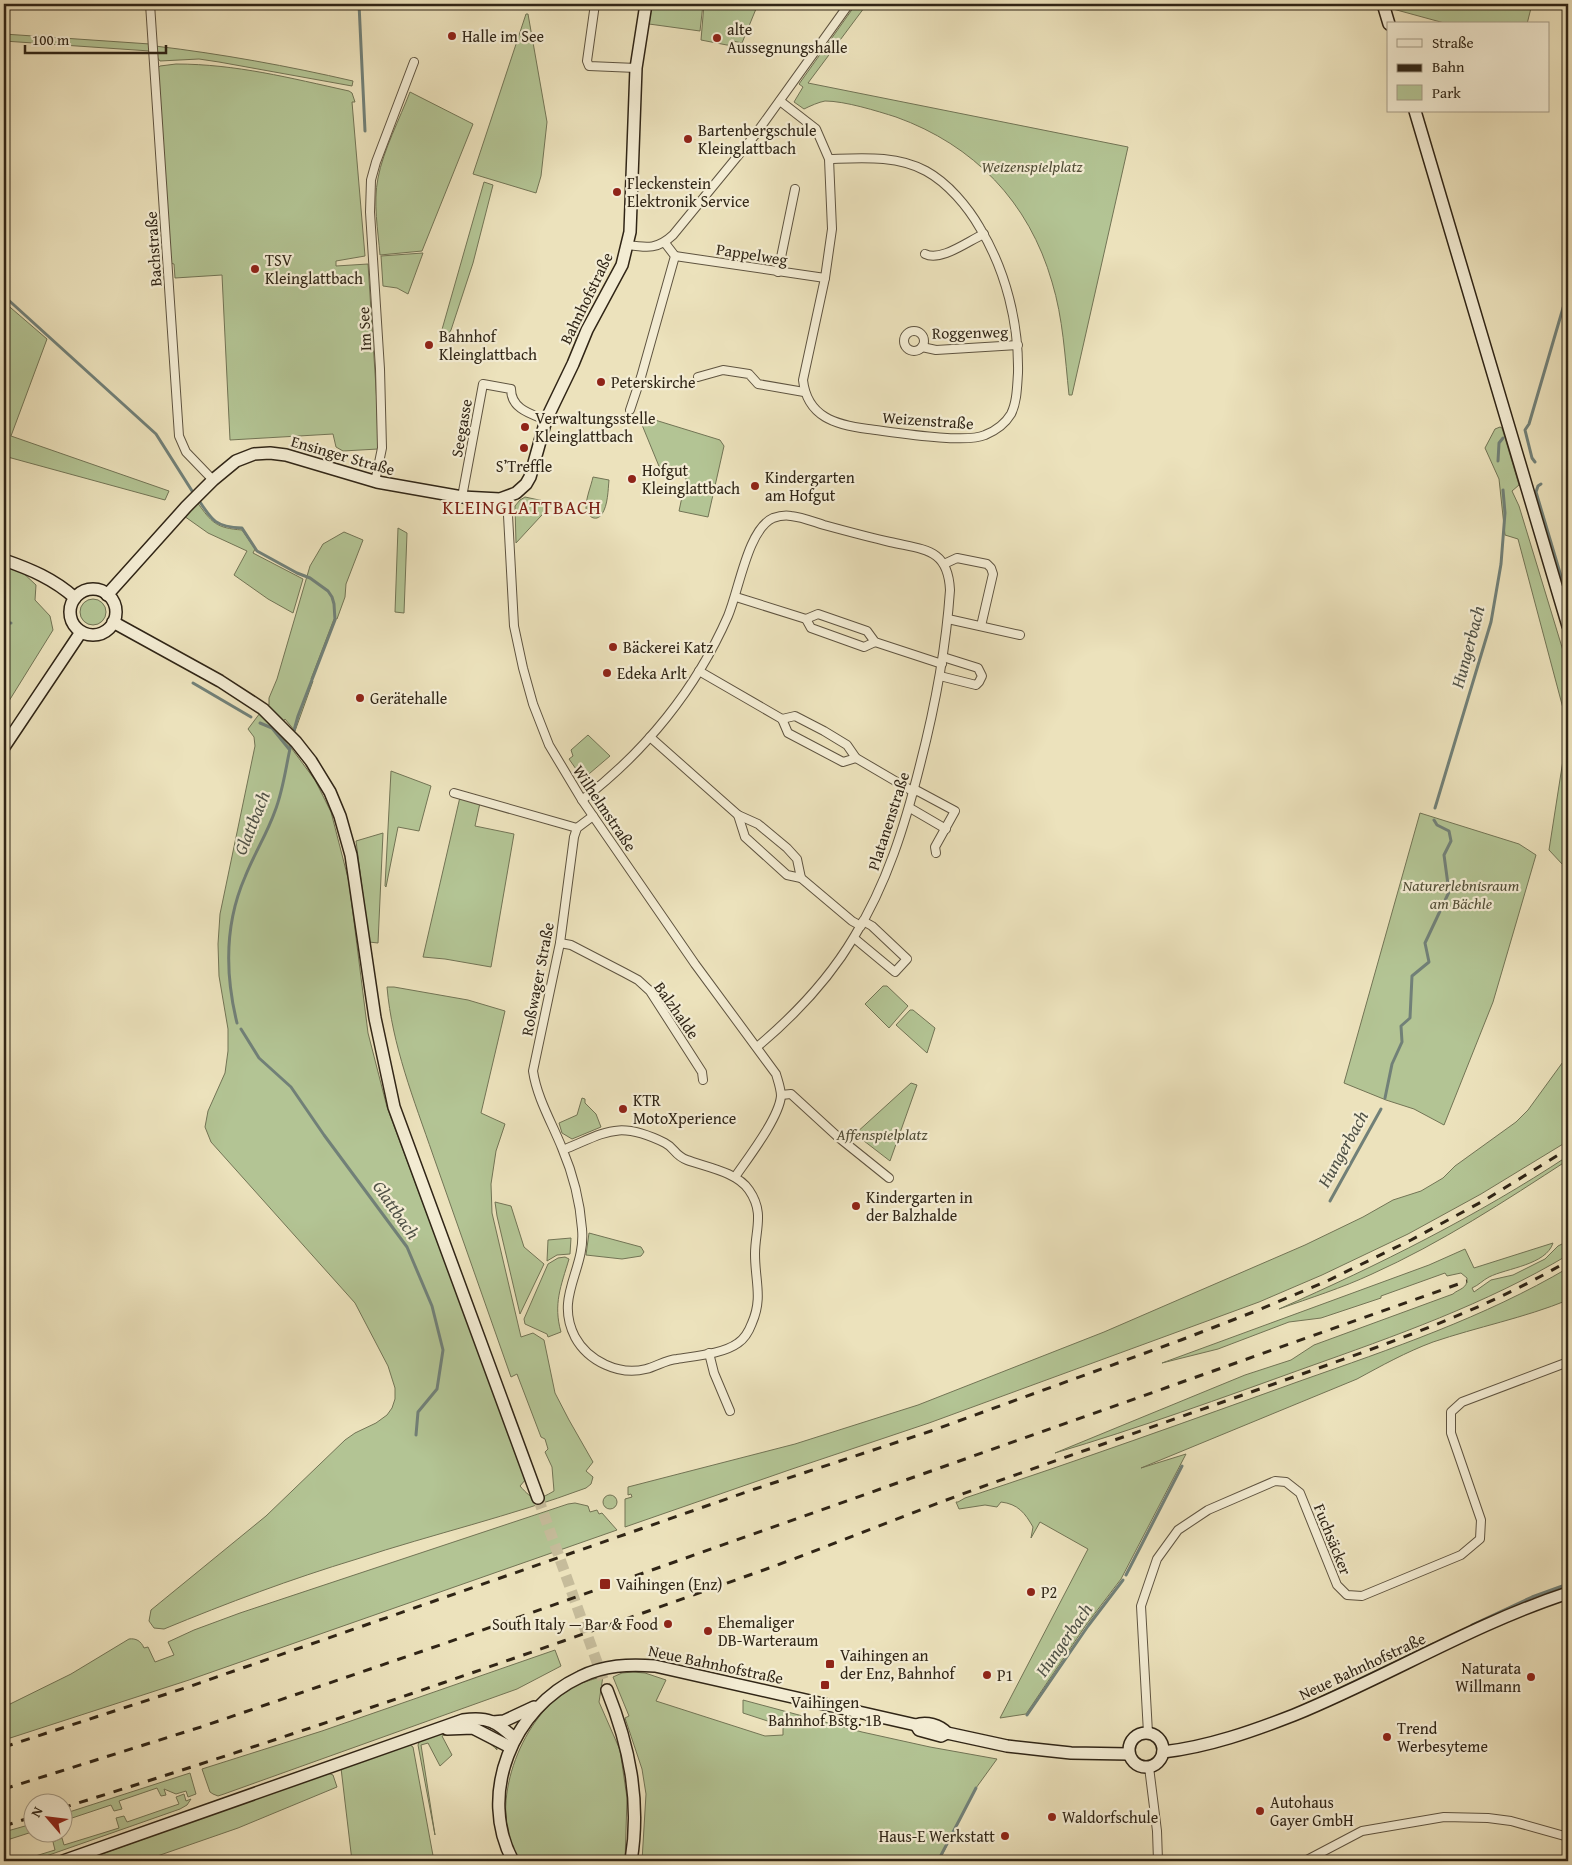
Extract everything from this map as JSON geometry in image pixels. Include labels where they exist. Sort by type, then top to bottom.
[{"type":"main road","name":"Bahnhofstraße","points":[[507,497],[521,489],[530,477],[546,420],[587,330],[622,265],[628,245],[636,68],[646,4]]},
{"type":"main road","points":[[1383,4],[1388,22]]},
{"type":"main road","points":[[1415,112],[1568,626]]},
{"type":"main road","name":"Ensinger Straße","points":[[108,595],[213,480],[236,461],[254,454],[270,453],[292,456],[375,482],[462,496],[500,499],[507,497]]},
{"type":"main road","points":[[4,560],[28,569],[58,584],[75,598]]},
{"type":"main road","points":[[90,589],[101,591],[108,595],[114,606],[113,622],[108,628],[96,634],[81,632],[70,617],[71,606],[75,598],[80,593],[90,589]]},
{"type":"main road","points":[[113,622],[240,694],[270,715],[293,738],[330,792],[343,825],[351,855],[375,1018],[394,1107],[538,1498]]},
{"type":"main road","points":[[4,747],[81,632]]},
{"type":"main road","name":"Neue Bahnhofstraße","points":[[1164,1752],[1228,1738],[1264,1727],[1316,1706],[1529,1607],[1568,1593]]},
{"type":"main road","name":"Neue Bahnhofstraße","points":[[513,1861],[503,1837],[499,1816],[502,1772],[512,1743],[540,1703],[571,1681],[593,1672],[621,1665],[643,1665],[669,1669],[769,1691],[916,1725],[919,1730],[941,1736],[947,1733],[1007,1746],[1071,1753],[1129,1754]]},
{"type":"main road","points":[[607,1690],[618,1719],[632,1774],[635,1799],[631,1861]]},
{"type":"main road","points":[[493,1722],[504,1721],[540,1703]]},
{"type":"main road","points":[[63,1861],[463,1720],[485,1718],[502,1726],[512,1743]]},
{"type":"main road","points":[[441,1729],[473,1728],[512,1743]]},
{"type":"main road","points":[[1142,1733],[1148,1733],[1160,1739],[1164,1752],[1159,1762],[1149,1768],[1142,1768],[1136,1765],[1131,1760],[1129,1754],[1131,1741],[1142,1733]]},
{"type":"street","name":"Bachstraße","points":[[150,4],[180,436],[186,452],[213,480]]},
{"type":"street","points":[[595,4],[587,61],[589,66],[636,68]]},
{"type":"street","points":[[628,245],[652,247],[665,242],[682,225],[756,135],[849,4]]},
{"type":"street","name":"Im See","points":[[375,482],[382,448],[380,368],[370,212],[371,180],[414,62]]},
{"type":"street","points":[[698,377],[723,370],[749,374],[758,384],[804,392],[803,380],[832,229],[830,159],[816,129],[780,101]]},
{"type":"street","name":"Weizenstraße","points":[[804,392],[813,408],[834,422],[854,428],[968,439],[983,436],[1004,423],[1010,415],[1017,388],[1018,345],[1010,302],[997,261],[984,234],[970,213],[950,190],[927,172],[912,165],[893,160],[830,159]]},
{"type":"street","points":[[778,272],[794,189]]},
{"type":"street","points":[[925,254],[942,256],[984,234]]},
{"type":"street","points":[[630,410],[675,256],[665,242]]},
{"type":"street","name":"Pappelweg","points":[[675,256],[824,278]]},
{"type":"street","name":"Roggenweg","points":[[922,347],[936,350],[1018,345]]},
{"type":"street","name":"Seegasse","points":[[462,496],[483,384],[511,389],[511,396],[516,405],[522,410],[546,420]]},
{"type":"street","name":"Wilhelmstraße","points":[[507,497],[514,626],[533,704],[549,744],[593,816],[695,964],[776,1074],[781,1095]]},
{"type":"street","points":[[582,800],[623,766],[650,737],[684,694],[720,635],[736,597],[757,531],[767,522],[779,516],[793,516],[934,553],[944,564],[957,558],[987,564],[993,574],[981,626]]},
{"type":"street","name":"Platanenstraße","points":[[757,1047],[807,999],[841,958],[862,924],[888,873],[910,808],[943,660],[950,584],[944,564]]},
{"type":"street","points":[[736,597],[806,619],[818,614],[844,622],[867,631],[875,642],[978,668],[982,676],[976,685],[940,676]]},
{"type":"street","points":[[806,619],[811,628],[864,647],[875,642]]},
{"type":"street","points":[[948,619],[1020,635]]},
{"type":"street","points":[[699,670],[782,719],[788,733],[843,762],[856,758]]},
{"type":"street","points":[[782,719],[795,716],[824,731],[847,745],[856,758],[914,791],[955,811],[935,847],[936,853]]},
{"type":"street","points":[[650,737],[738,815],[758,824],[787,848],[797,859],[801,878]]},
{"type":"street","points":[[454,793],[576,828],[593,816]]},
{"type":"street","points":[[910,808],[946,829]]},
{"type":"street","points":[[738,815],[745,837],[787,875],[801,878],[852,921],[872,926],[907,959],[895,972],[854,938]]},
{"type":"street","name":"Roßwager Straße","points":[[563,1150],[617,1129],[639,1132],[667,1143],[678,1157],[735,1177],[749,1190],[759,1214],[755,1256],[759,1293],[758,1310],[748,1332],[738,1344],[709,1353],[672,1360],[645,1370],[616,1370],[586,1351],[576,1339],[571,1327],[567,1304],[580,1257],[583,1232],[578,1195],[563,1150],[538,1091],[533,1071],[560,943],[576,828]]},
{"type":"street","name":"Balzhalde","points":[[560,943],[571,945],[625,973],[638,980],[650,991],[702,1072],[703,1080]]},
{"type":"street","points":[[735,1177],[775,1115],[781,1095],[791,1094],[838,1137],[889,1178]]},
{"type":"street","points":[[709,1353],[714,1372],[730,1411]]},
{"type":"street","name":"Fuchsäcker","points":[[1148,1733],[1141,1606],[1157,1559],[1178,1530],[1208,1510],[1276,1481],[1286,1482],[1300,1493],[1337,1585],[1347,1595],[1362,1596],[1461,1556],[1480,1539],[1480,1520],[1451,1434],[1451,1412],[1462,1402],[1568,1362]]},
{"type":"street","points":[[1149,1768],[1157,1831],[1158,1861]]},
{"type":"street","points":[[1305,1861],[1362,1831],[1444,1817],[1488,1818],[1511,1821],[1568,1837]]},
{"type":"green space","points":[[652,4],[703,4],[700,31],[649,24]]},
{"type":"green space","points":[[704,4],[758,4],[742,43],[733,41],[732,46],[701,40]]},
{"type":"green space","name":"Weizenspielplatz","points":[[856,4],[867,4],[808,83],[1128,147],[1072,395],[1069,395],[1059,310],[1042,253],[1029,226],[995,180],[974,160],[950,143],[896,117],[842,103],[825,101],[804,109],[794,102],[803,87],[799,84]]},
{"type":"green space","points":[[1391,4],[1532,4],[1528,22],[1441,22],[1393,9]]},
{"type":"green space","points":[[526,14],[528,14],[547,122],[541,176],[536,193],[473,174]]},
{"type":"green space","points":[[4,34],[150,44],[150,51],[4,41]]},
{"type":"green space","points":[[155,46],[255,61],[353,81],[352,86],[199,59],[160,61],[156,56]]},
{"type":"green space","name":"TSV Kleinglattbach","points":[[176,64],[242,69],[306,81],[352,93],[355,102],[352,102],[365,256],[336,261],[336,266],[368,264],[378,449],[343,451],[336,447],[333,434],[230,440],[222,275],[175,278],[174,264],[170,263],[157,69],[160,66]]},
{"type":"green space","name":"TSV Kleinglattbach","points":[[410,92],[473,124],[422,251],[380,255],[376,207],[378,178],[388,146]]},
{"type":"green space","points":[[484,182],[493,185],[473,263],[451,330],[447,336],[441,333]]},
{"type":"green space","points":[[423,253],[408,294],[397,288],[383,286],[381,256]]},
{"type":"green space","points":[[4,302],[47,339],[11,436],[169,491],[165,500],[4,456]]},
{"type":"green space","points":[[642,416],[720,440],[724,446],[708,517],[679,511],[686,478],[674,475],[663,476],[640,420]]},
{"type":"green space","points":[[1502,428],[1519,485],[1512,491],[1519,506],[1568,667],[1568,727],[1518,539],[1505,535],[1499,479],[1485,448],[1495,429]]},
{"type":"green space","points":[[593,477],[609,480],[605,506],[600,517],[597,518],[589,516],[586,510]]},
{"type":"green space","points":[[525,497],[553,503],[516,543],[515,506]]},
{"type":"green space","points":[[197,502],[215,523],[226,528],[242,530],[255,549],[253,553],[303,579],[293,613],[268,599],[234,575],[247,551],[208,533],[184,516]]},
{"type":"green space","points":[[398,528],[407,533],[404,613],[395,612]]},
{"type":"green space","points":[[344,532],[363,540],[346,584],[345,597],[337,619],[334,619],[311,679],[313,681],[295,731],[285,719],[276,731],[315,780],[331,812],[349,882],[368,1033],[387,1107],[526,1479],[520,1486],[528,1495],[539,1498],[554,1491],[552,1467],[545,1452],[548,1449],[545,1439],[541,1437],[517,1374],[511,1377],[418,1114],[399,1051],[387,987],[468,1000],[505,1011],[481,1113],[505,1124],[496,1151],[491,1184],[492,1213],[521,1337],[533,1333],[544,1340],[555,1393],[593,1462],[586,1471],[593,1477],[591,1484],[586,1488],[558,1498],[308,1575],[164,1629],[154,1628],[149,1621],[151,1610],[266,1516],[345,1440],[387,1415],[395,1399],[395,1388],[388,1366],[355,1303],[211,1142],[205,1127],[208,1111],[225,1073],[228,1051],[228,1029],[219,976],[218,944],[220,914],[255,746],[254,737],[248,729],[263,709],[269,705],[269,698],[277,679],[310,566],[323,544]]},
{"type":"green space","points":[[4,564],[20,570],[36,585],[35,600],[50,616],[53,630],[4,709]]},
{"type":"green space","points":[[93,599],[102,603],[106,612],[102,621],[93,625],[84,621],[80,612],[84,603]]},
{"type":"green space","points":[[1568,728],[1568,867],[1563,865],[1549,850]]},
{"type":"green space","points":[[588,735],[610,756],[583,779],[569,759],[573,756],[571,750]]},
{"type":"green space","points":[[391,771],[431,786],[419,831],[398,827],[386,887],[385,886]]},
{"type":"green space","points":[[460,797],[480,803],[475,826],[514,834],[491,967],[423,957]]},
{"type":"green space","name":"Naturerlebnisraum am Bächle","points":[[1420,813],[1519,844],[1536,855],[1493,1002],[1444,1125],[1414,1109],[1344,1083]]},
{"type":"green space","points":[[383,833],[378,943],[369,942],[356,841]]},
{"type":"green space","points":[[883,986],[887,986],[908,1006],[889,1028],[865,1004]]},
{"type":"green space","points":[[910,1010],[913,1010],[935,1028],[927,1053],[896,1025]]},
{"type":"green space","points":[[1568,1055],[1568,1141],[1481,1194],[1408,1234],[1322,1275],[1259,1302],[929,1423],[625,1527],[625,1499],[632,1497],[631,1494],[628,1495],[628,1487],[795,1444],[918,1405],[1104,1332],[1305,1245],[1393,1200],[1421,1191],[1443,1178],[1455,1166],[1516,1122],[1528,1110]]},
{"type":"green space","name":"Affenspielplatz","points":[[911,1083],[917,1085],[890,1161],[855,1134]]},
{"type":"green space","points":[[582,1098],[585,1099],[585,1103],[596,1114],[601,1127],[572,1139],[562,1133],[559,1123],[577,1115]]},
{"type":"green space","points":[[1568,1156],[1568,1160],[1520,1191],[1423,1249],[1361,1279],[1279,1309],[1354,1275],[1463,1219]]},
{"type":"green space","points":[[495,1202],[511,1206],[524,1247],[544,1264],[520,1314],[497,1216]]},
{"type":"green space","points":[[589,1233],[641,1247],[644,1252],[641,1256],[622,1259],[586,1255]]},
{"type":"green space","points":[[571,1238],[570,1254],[557,1255],[547,1261],[548,1240]]},
{"type":"green space","points":[[1568,1241],[1568,1255],[1505,1289],[1440,1318],[1373,1344],[1212,1401],[1055,1453],[1245,1375],[1291,1360],[1314,1345],[1453,1294],[1464,1287],[1467,1278],[1461,1273],[1447,1276],[1445,1273],[1381,1296],[1381,1298],[1321,1318],[1289,1322],[1218,1349],[1162,1363],[1429,1265],[1465,1249],[1474,1268],[1553,1243],[1543,1256],[1525,1265],[1489,1277],[1472,1288],[1474,1292],[1491,1280],[1513,1275],[1545,1259],[1558,1246]]},
{"type":"green space","points":[[565,1257],[569,1259],[558,1304],[561,1332],[548,1337],[547,1334],[525,1324],[524,1319],[548,1264],[558,1258]]},
{"type":"green space","points":[[1568,1268],[1568,1300],[1535,1312],[1433,1342],[1394,1359],[1357,1379],[1141,1468],[1186,1454],[1121,1579],[1086,1625],[1026,1714],[1000,1718],[1088,1549],[1040,1522],[1031,1538],[1033,1527],[1027,1517],[1016,1507],[1007,1503],[1001,1502],[997,1507],[985,1505],[959,1509],[956,1502],[1175,1426],[1437,1331],[1504,1302]]},
{"type":"green space","points":[[607,1495],[613,1495],[617,1502],[613,1509],[607,1509],[603,1505],[603,1499]]},
{"type":"green space","points":[[575,1503],[588,1506],[590,1512],[597,1510],[599,1514],[602,1513],[617,1530],[189,1680],[4,1740],[4,1707],[71,1674],[129,1639],[138,1640],[144,1648],[148,1647],[155,1662],[174,1655],[168,1642],[194,1630],[240,1613]]},
{"type":"green space","points":[[555,1650],[561,1666],[517,1689],[224,1794],[218,1796],[210,1792],[202,1769],[322,1731]]},
{"type":"green space","points":[[622,1673],[645,1673],[666,1680],[656,1701],[765,1736],[783,1735],[783,1726],[743,1713],[743,1700],[862,1732],[997,1759],[976,1788],[939,1861],[642,1861],[646,1794],[642,1769],[625,1718],[629,1716],[613,1677]]},
{"type":"green space","points":[[603,1676],[599,1702],[620,1750],[627,1798],[625,1861],[519,1861],[510,1841],[506,1818],[507,1795],[512,1771],[520,1748],[532,1727],[546,1709],[562,1694],[577,1685]]},
{"type":"green space","points":[[447,1731],[472,1731],[496,1744],[497,1750],[479,1737],[471,1734],[449,1733],[442,1736],[452,1755],[440,1766],[428,1743],[421,1745],[435,1835],[418,1745],[420,1740]]},
{"type":"green space","points":[[410,1745],[413,1747],[434,1861],[352,1861],[341,1768]]},
{"type":"green space","points":[[190,1773],[196,1794],[188,1797],[186,1791],[176,1794],[164,1789],[166,1795],[161,1796],[157,1788],[119,1801],[122,1809],[114,1811],[111,1805],[72,1818],[72,1811]]},
{"type":"green space","points":[[328,1773],[333,1775],[337,1787],[238,1828],[143,1861],[82,1861]]},
{"type":"green space","points":[[184,1794],[186,1801],[191,1799],[187,1805],[180,1809],[32,1861],[19,1861],[55,1850],[53,1842],[63,1842],[64,1845],[119,1828],[116,1818],[124,1816],[127,1822],[179,1804],[176,1797]]},
{"type":"green space","points":[[22,1827],[22,1835],[4,1841],[4,1832]]},
{"type":"waterway","points":[[359,4],[365,131]]},
{"type":"waterway","name":"Hungerbach","points":[[1535,462],[1532,458],[1525,430],[1529,424],[1568,291]]},
{"type":"waterway","points":[[4,296],[156,434],[194,494]]},
{"type":"waterway","name":"Hungerbach","points":[[1498,461],[1499,443],[1503,438]]},
{"type":"waterway","points":[[1541,484],[1536,492],[1568,600]]},
{"type":"waterway","name":"Hungerbach","points":[[1435,808],[1491,622],[1501,564],[1505,513],[1503,490]]},
{"type":"waterway","points":[[198,499],[215,521],[226,526],[242,528],[257,551],[310,578],[328,591],[332,597],[335,620],[298,716],[293,734]]},
{"type":"waterway","points":[[4,623],[11,623]]},
{"type":"waterway","points":[[193,683],[251,717]]},
{"type":"waterway","points":[[260,723],[272,728],[289,749]]},
{"type":"waterway","name":"Glattbach","points":[[237,1023],[230,986],[229,967],[229,949],[234,912],[238,894],[278,802],[292,740]]},
{"type":"waterway","name":"Hungerbach","points":[[1385,1098],[1392,1064],[1402,1042],[1401,1026],[1410,1018],[1412,976],[1429,962],[1425,943],[1449,892],[1444,855],[1451,841],[1449,831],[1437,825],[1434,820]]},
{"type":"waterway","name":"Glattbach","points":[[241,1029],[259,1058],[291,1087],[407,1247],[432,1306],[443,1350],[437,1389],[418,1412],[416,1435]]},
{"type":"waterway","name":"Hungerbach","points":[[1330,1201],[1381,1109]]},
{"type":"waterway","name":"Hungerbach","points":[[1126,1575],[1182,1466]]},
{"type":"waterway","name":"Hungerbach","points":[[1027,1715],[1088,1626],[1123,1580]]},
{"type":"waterway","points":[[1472,1625],[1532,1597],[1568,1584]]},
{"type":"waterway","points":[[1322,1697],[1433,1644]]},
{"type":"waterway","name":"Hungerbach","points":[[938,1861],[976,1788]]},
{"type":"tunnel","points":[[538,1498],[607,1690]]},
{"type":"railway","points":[[4,1747],[191,1686],[755,1489],[931,1431],[1181,1340],[1325,1282],[1411,1240],[1485,1200],[1568,1149]]},
{"type":"railway","points":[[72,1805],[241,1751],[596,1630],[772,1567],[963,1494],[1336,1362],[1471,1310],[1536,1279],[1568,1261]]},
{"type":"railway","points":[[4,1789],[204,1726],[446,1643],[1467,1281]]},
{"type":"railway","points":[[4,1826],[22,1820]]},
{"type":"place","name":"Halle im See","points":[[452,36]]},
{"type":"place","name":"alte Aussegnungshalle","points":[[717,38]]},
{"type":"place","name":"Bartenbergschule Kleinglattbach","points":[[688,139]]},
{"type":"place","name":"Fleckenstein Elektronik Service","points":[[617,192]]},
{"type":"place","name":"TSV Kleinglattbach","points":[[255,269]]},
{"type":"place","name":"Bahnhof Kleinglattbach","points":[[429,345]]},
{"type":"place","name":"Peterskirche","points":[[601,382]]},
{"type":"place","name":"Verwaltungsstelle Kleinglattbach","points":[[525,427]]},
{"type":"place","name":"S’Treffle","points":[[524,448]]},
{"type":"place","name":"Hofgut Kleinglattbach","points":[[632,479]]},
{"type":"place","name":"Kindergarten am Hofgut","points":[[755,486]]},
{"type":"place","name":"Bäckerei Katz","points":[[613,647]]},
{"type":"place","name":"Edeka Arlt","points":[[607,673]]},
{"type":"place","name":"Gerätehalle","points":[[360,698]]},
{"type":"place","name":"KTR MotoXperience","points":[[623,1109]]},
{"type":"place","name":"Kindergarten in der Balzhalde","points":[[856,1206]]},
{"type":"place","name":"Vaihingen (Enz)","points":[[605,1584]]},
{"type":"place","name":"P2","points":[[1031,1592]]},
{"type":"place","name":"South Italy — Bar & Food","points":[[668,1624]]},
{"type":"place","name":"Ehemaliger DB-Warteraum","points":[[708,1631]]},
{"type":"place","name":"Vaihingen an der Enz, Bahnhof","points":[[830,1664]]},
{"type":"place","name":"P1","points":[[987,1675]]},
{"type":"place","name":"Naturata Willmann","points":[[1531,1677]]},
{"type":"place","name":"Vaihingen Bahnhof Bstg. 1B","points":[[825,1685]]},
{"type":"place","name":"Trend Werbesyteme","points":[[1387,1737]]},
{"type":"place","name":"Autohaus Gayer GmbH","points":[[1260,1811]]},
{"type":"place","name":"Waldorfschule","points":[[1052,1817]]},
{"type":"place","name":"Haus-E Werkstatt","points":[[1005,1836]]},
{"type":"district","name":"KLEINGLATTBACH","points":[[522,507]]}]
